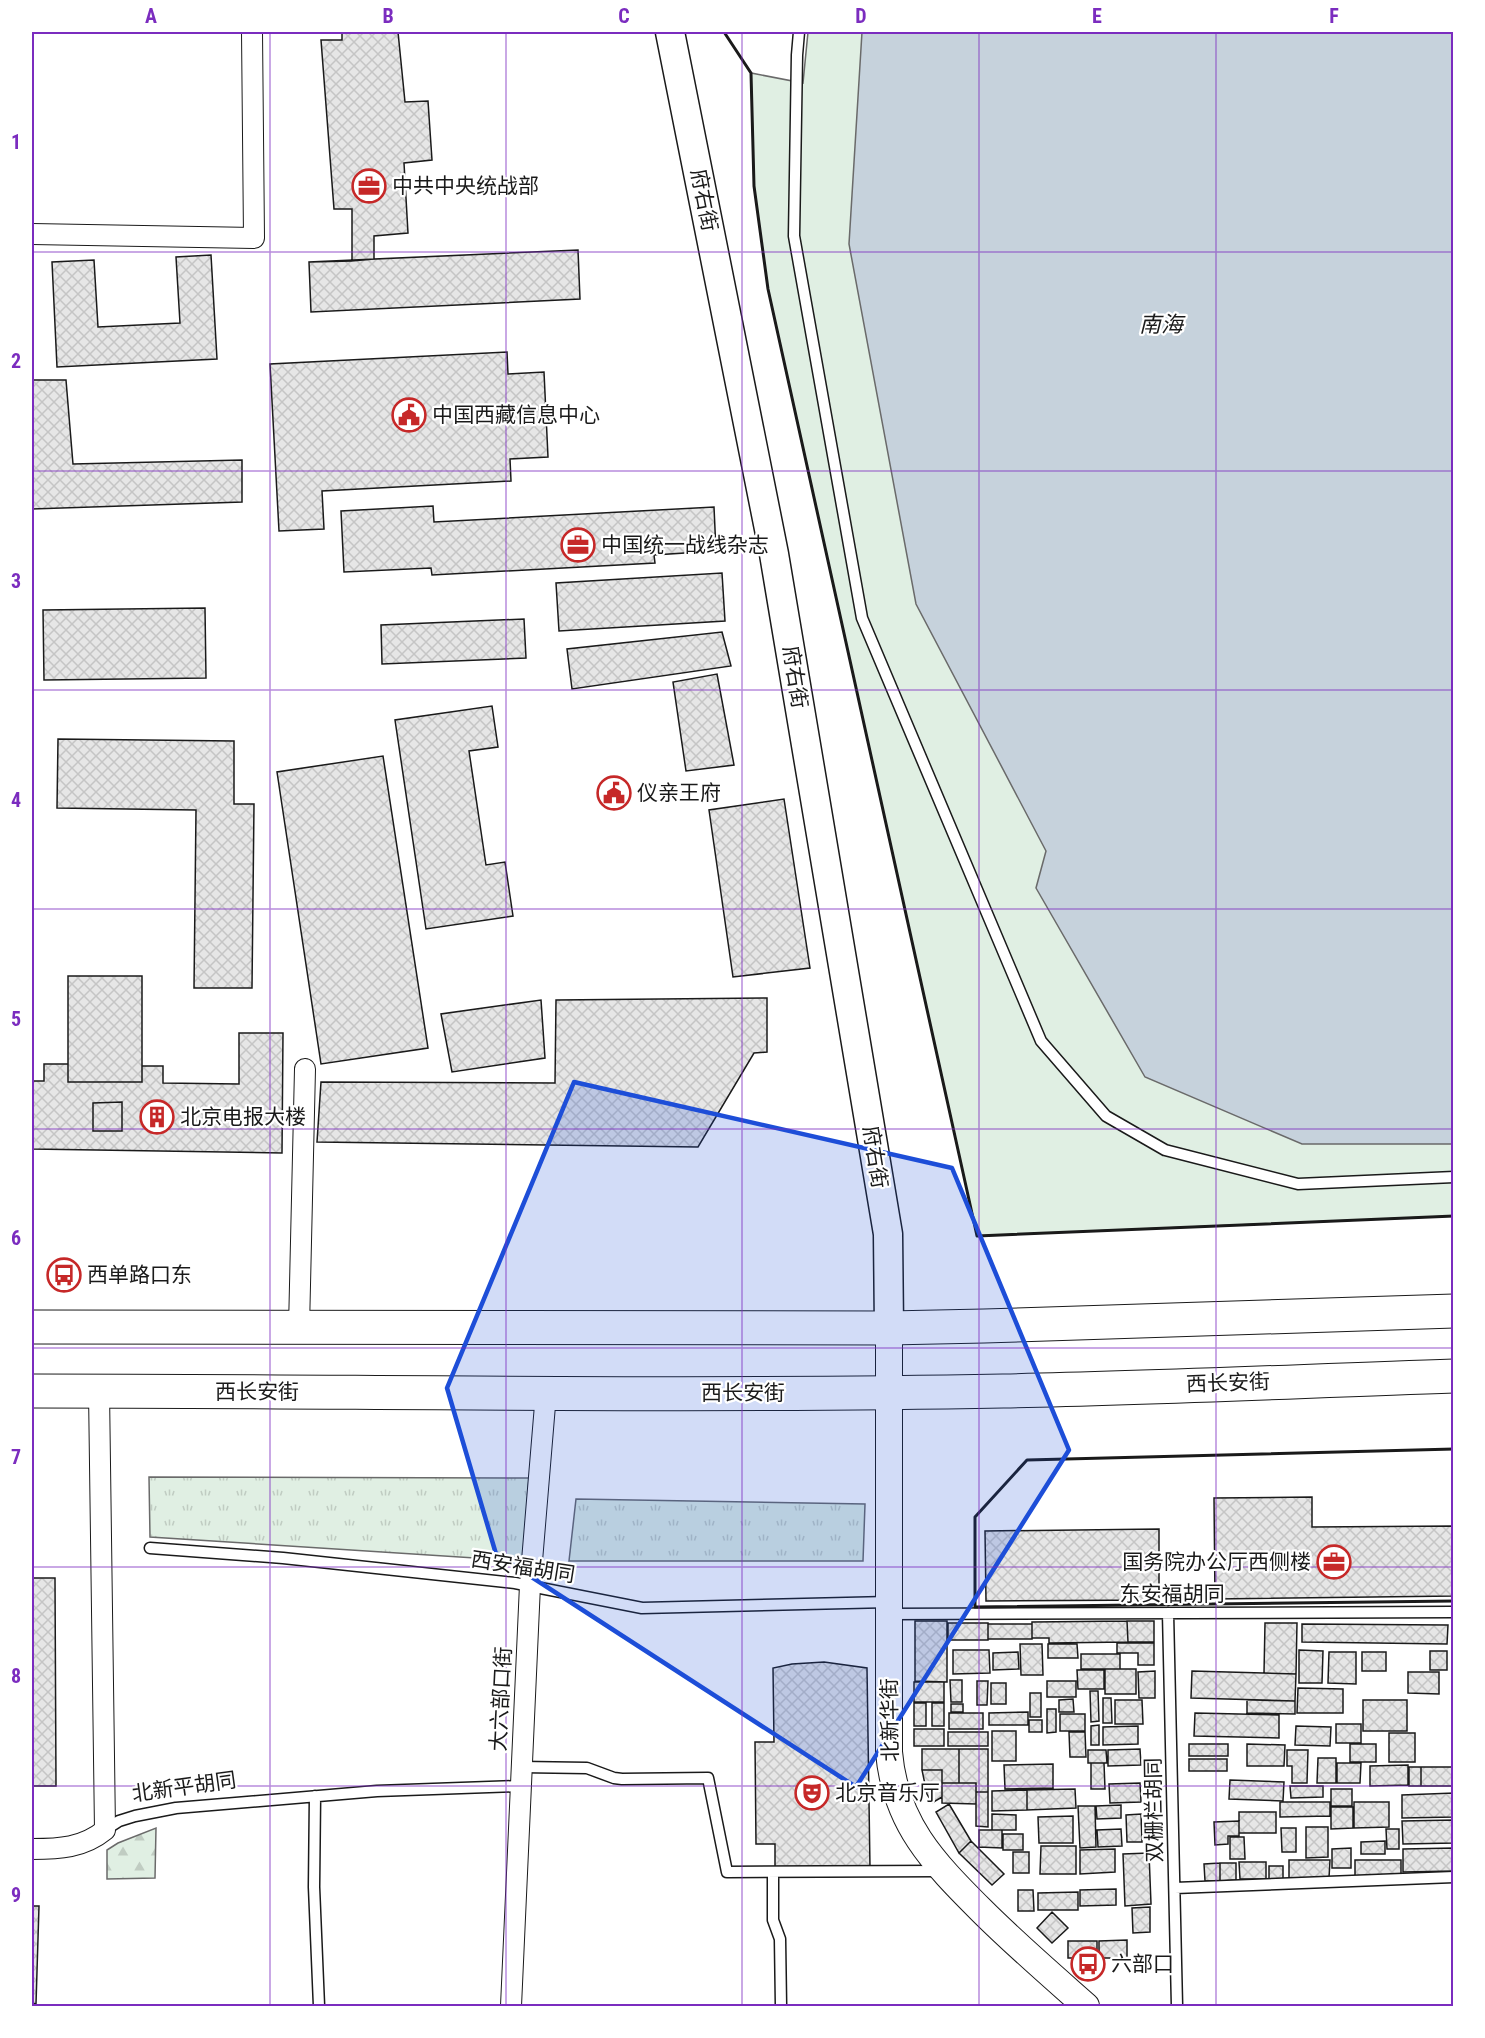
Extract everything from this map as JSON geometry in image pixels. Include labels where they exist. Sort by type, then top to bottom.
[{"type":"highway","points":[[32,1327],[889,1328],[1454,1311]]},
{"type":"highway","name":"西长安街","points":[[32,1391],[546,1394],[890,1392],[1454,1376]]},
{"type":"main road","name":"府右街","points":[[670,32],[774,554],[888,1234],[889,1328]]},
{"type":"street","points":[[32,234],[254,238],[252,32]]},
{"type":"street","points":[[299,1328],[305,1069]]},
{"type":"street","name":"北新华街","points":[[889,1328],[889,1752],[891,1773],[912,1830],[941,1871],[1013,1942],[1086,2007]]},
{"type":"street","points":[[99,1391],[105,1830]]},
{"type":"street","name":"大六部口街","points":[[511,2007],[530,1585],[546,1394]]},
{"type":"street","name":"北新平胡同","points":[[32,1849],[80,1844],[94,1839],[105,1830]]},
{"type":"lane","points":[[799,32],[796,55],[795,236],[862,618],[1041,1041],[1106,1116],[1165,1150],[1298,1184],[1454,1177]]},
{"type":"lane","name":"西安福胡同","points":[[150,1548],[283,1558],[530,1585],[642,1608],[890,1608]]},
{"type":"lane","name":"东安福胡同","points":[[890,1608],[1168,1613],[1453,1614]]},
{"type":"lane","name":"双栅栏胡同","points":[[1168,1613],[1177,2007]]},
{"type":"lane","name":"北新平胡同","points":[[105,1830],[119,1821],[166,1810],[377,1791],[586,1768],[622,1779],[708,1778],[727,1872],[773,1872]]},
{"type":"lane","points":[[315,1796],[314,1887],[319,2007]]},
{"type":"lane","points":[[781,2007],[780,1939],[773,1920],[773,1872],[941,1871]]},
{"type":"lane","points":[[1175,1888],[1454,1876]]},
{"type":"highlighted area","points":[[574,1082],[952,1168],[1069,1450],[856,1787],[496,1554],[447,1388]]},
{"type":"green space","name":"南海","points":[[808,32],[1453,32],[1453,1216],[977,1236],[768,289],[754,186],[751,73],[803,83]]},
{"type":"green space","points":[[149,1477],[529,1478],[523,1561],[150,1537]]},
{"type":"green space","points":[[576,1499],[865,1504],[863,1561],[569,1561]]},
{"type":"green space","points":[[156,1828],[155,1878],[107,1879],[107,1850],[118,1843]]},
{"type":"water","name":"南海","points":[[862,32],[1453,32],[1453,1144],[1302,1144],[1145,1077],[1036,888],[1046,851],[916,604],[849,244]]},
{"type":"building","name":"中共中央统战部","points":[[342,32],[398,32],[405,102],[428,101],[432,160],[404,163],[408,233],[374,236],[374,259],[578,250],[580,299],[311,312],[309,262],[352,261],[352,209],[334,209],[321,40],[342,40]]},
{"type":"building","points":[[342,32],[398,32],[405,102],[428,101],[432,160],[404,163],[408,233],[374,236],[374,259],[352,261],[352,209],[334,209],[321,40],[342,40]]},
{"type":"building","points":[[578,250],[580,299],[311,312],[309,262]]},
{"type":"building","points":[[211,255],[217,359],[57,367],[52,262],[94,260],[98,327],[180,323],[176,257]]},
{"type":"building","name":"中国西藏信息中心","points":[[507,352],[508,374],[544,372],[548,457],[510,459],[511,481],[322,491],[324,529],[279,531],[270,364]]},
{"type":"building","points":[[32,380],[66,380],[73,464],[242,460],[242,502],[32,509]]},
{"type":"building","points":[[433,506],[434,522],[714,507],[716,551],[654,555],[655,563],[432,575],[431,568],[344,572],[341,511]]},
{"type":"building","points":[[722,573],[725,621],[559,631],[556,583]]},
{"type":"building","points":[[205,608],[206,678],[44,680],[43,610]]},
{"type":"building","points":[[524,619],[526,658],[382,664],[381,625]]},
{"type":"building","points":[[722,632],[731,666],[572,689],[567,649]]},
{"type":"building","points":[[717,674],[734,765],[686,771],[673,682]]},
{"type":"building","points":[[492,706],[498,747],[469,751],[486,865],[505,862],[513,916],[426,929],[395,720]]},
{"type":"building","points":[[58,739],[234,741],[234,804],[254,804],[252,988],[194,988],[196,810],[57,808]]},
{"type":"building","points":[[383,756],[428,1048],[321,1064],[277,772]]},
{"type":"building","points":[[784,799],[810,968],[733,977],[709,810]]},
{"type":"building","points":[[68,976],[142,976],[142,1082],[68,1082]]},
{"type":"building","points":[[767,998],[767,1052],[754,1053],[698,1147],[317,1142],[321,1082],[555,1083],[556,1000]]},
{"type":"building","points":[[541,1000],[545,1058],[452,1072],[441,1014]]},
{"type":"building","name":"北京电报大楼","points":[[239,1033],[283,1033],[282,1153],[32,1149],[32,1081],[44,1081],[44,1064],[68,1064],[68,1082],[142,1082],[142,1066],[163,1066],[163,1083],[239,1084]]},
{"type":"building","points":[[122,1102],[122,1131],[93,1131],[93,1103]]},
{"type":"building","name":"国务院办公厅西侧楼","points":[[1312,1497],[1312,1527],[1454,1526],[1454,1596],[1215,1599],[1214,1498]]},
{"type":"building","points":[[1159,1529],[1159,1600],[986,1601],[985,1531]]},
{"type":"building","points":[[32,1578],[55,1578],[56,1786],[32,1786]]},
{"type":"building","points":[[915,1621],[947,1621],[947,1682],[915,1681]]},
{"type":"building","points":[[1127,1621],[1128,1642],[1049,1643],[1049,1638],[1032,1638],[1032,1622]]},
{"type":"building","points":[[1127,1621],[1154,1621],[1154,1642],[1128,1642]]},
{"type":"building","points":[[948,1623],[988,1623],[988,1640],[948,1640]]},
{"type":"building","points":[[1265,1623],[1297,1623],[1296,1674],[1264,1673]]},
{"type":"building","points":[[988,1624],[1032,1624],[1032,1639],[988,1639]]},
{"type":"building","points":[[1302,1624],[1448,1625],[1447,1644],[1302,1642]]},
{"type":"building","points":[[1117,1643],[1154,1643],[1154,1665],[1138,1665],[1138,1653],[1117,1653]]},
{"type":"building","points":[[1020,1644],[1042,1644],[1043,1675],[1021,1675]]},
{"type":"building","points":[[1048,1644],[1077,1644],[1078,1658],[1048,1658]]},
{"type":"building","points":[[953,1650],[989,1650],[990,1673],[953,1674]]},
{"type":"building","points":[[1299,1650],[1323,1651],[1322,1683],[1299,1683]]},
{"type":"building","points":[[1430,1651],[1447,1651],[1447,1670],[1430,1670]]},
{"type":"building","points":[[1018,1652],[1019,1669],[993,1670],[993,1653]]},
{"type":"building","points":[[1329,1652],[1356,1652],[1356,1684],[1328,1683]]},
{"type":"building","points":[[1362,1652],[1386,1652],[1386,1671],[1362,1671]]},
{"type":"building","points":[[1081,1654],[1120,1654],[1120,1669],[1081,1669]]},
{"type":"building","name":"北京音乐厅","points":[[824,1662],[867,1668],[870,1868],[775,1868],[775,1844],[756,1844],[755,1742],[774,1742],[773,1668]]},
{"type":"building","points":[[1105,1669],[1136,1669],[1136,1694],[1105,1694]]},
{"type":"building","points":[[1077,1670],[1104,1670],[1104,1689],[1078,1689]]},
{"type":"building","points":[[1155,1671],[1155,1698],[1139,1698],[1138,1672]]},
{"type":"building","points":[[1192,1671],[1296,1674],[1295,1701],[1191,1698]]},
{"type":"building","points":[[1408,1672],[1439,1672],[1439,1694],[1408,1693]]},
{"type":"building","points":[[950,1680],[962,1680],[962,1702],[951,1702]]},
{"type":"building","points":[[977,1681],[988,1681],[987,1705],[977,1705]]},
{"type":"building","points":[[1047,1681],[1076,1681],[1076,1697],[1047,1697]]},
{"type":"building","points":[[914,1682],[944,1682],[944,1702],[914,1702]]},
{"type":"building","points":[[991,1683],[1006,1683],[1006,1704],[991,1704]]},
{"type":"building","points":[[1298,1688],[1343,1689],[1343,1713],[1297,1713]]},
{"type":"building","points":[[1090,1691],[1098,1691],[1099,1721],[1091,1722]]},
{"type":"building","points":[[1030,1693],[1041,1693],[1041,1717],[1030,1717]]},
{"type":"building","points":[[1103,1698],[1111,1698],[1112,1723],[1103,1723]]},
{"type":"building","points":[[1073,1699],[1074,1712],[1059,1712],[1059,1700]]},
{"type":"building","points":[[1115,1700],[1142,1700],[1143,1724],[1115,1724]]},
{"type":"building","points":[[1247,1700],[1295,1701],[1295,1714],[1247,1713]]},
{"type":"building","points":[[1363,1700],[1407,1700],[1407,1731],[1363,1731]]},
{"type":"building","points":[[914,1703],[926,1703],[926,1726],[914,1726]]},
{"type":"building","points":[[932,1703],[944,1703],[944,1726],[932,1726]]},
{"type":"building","points":[[951,1704],[963,1704],[963,1712],[951,1712]]},
{"type":"building","points":[[1047,1709],[1056,1709],[1056,1732],[1047,1733]]},
{"type":"building","points":[[1028,1712],[1028,1725],[989,1725],[989,1713]]},
{"type":"building","points":[[949,1713],[983,1713],[983,1729],[949,1729]]},
{"type":"building","points":[[1195,1713],[1279,1715],[1279,1738],[1194,1736]]},
{"type":"building","points":[[1060,1714],[1085,1714],[1085,1731],[1060,1731]]},
{"type":"building","points":[[1029,1720],[1042,1720],[1042,1732],[1029,1732]]},
{"type":"building","points":[[1336,1724],[1361,1724],[1361,1743],[1336,1743]]},
{"type":"building","points":[[1099,1725],[1099,1745],[1091,1745],[1091,1726]]},
{"type":"building","points":[[1138,1726],[1138,1744],[1103,1745],[1103,1727]]},
{"type":"building","points":[[1296,1726],[1331,1727],[1330,1746],[1295,1745]]},
{"type":"building","points":[[914,1729],[944,1729],[944,1746],[914,1746]]},
{"type":"building","points":[[992,1731],[1016,1731],[1016,1761],[992,1761]]},
{"type":"building","points":[[948,1732],[988,1732],[988,1746],[948,1746]]},
{"type":"building","points":[[1069,1732],[1085,1732],[1086,1757],[1070,1757]]},
{"type":"building","points":[[1389,1733],[1415,1733],[1415,1762],[1389,1762]]},
{"type":"building","points":[[1189,1744],[1228,1744],[1228,1756],[1189,1756]]},
{"type":"building","points":[[1247,1744],[1285,1745],[1284,1766],[1247,1766]]},
{"type":"building","points":[[1350,1744],[1376,1744],[1376,1762],[1350,1762]]},
{"type":"building","points":[[922,1749],[959,1749],[959,1783],[942,1783],[942,1770],[922,1770]]},
{"type":"building","points":[[959,1749],[988,1749],[988,1792],[976,1792],[976,1783],[959,1783]]},
{"type":"building","points":[[1140,1749],[1141,1765],[1108,1766],[1108,1750]]},
{"type":"building","points":[[1088,1750],[1106,1750],[1107,1763],[1088,1763]]},
{"type":"building","points":[[1287,1750],[1308,1750],[1307,1783],[1292,1783],[1292,1766],[1287,1766]]},
{"type":"building","points":[[1318,1758],[1336,1758],[1336,1783],[1317,1783]]},
{"type":"building","points":[[1189,1759],[1227,1759],[1227,1771],[1189,1771]]},
{"type":"building","points":[[1091,1763],[1104,1763],[1105,1789],[1091,1789]]},
{"type":"building","points":[[1337,1763],[1361,1763],[1360,1783],[1337,1783]]},
{"type":"building","points":[[1053,1764],[1053,1788],[1005,1789],[1004,1765]]},
{"type":"building","points":[[1408,1765],[1408,1785],[1370,1786],[1370,1766]]},
{"type":"building","points":[[1409,1767],[1421,1767],[1421,1786],[1409,1786]]},
{"type":"building","points":[[1421,1767],[1453,1767],[1454,1786],[1421,1786]]},
{"type":"building","points":[[922,1770],[942,1770],[942,1797],[932,1803],[927,1794]]},
{"type":"building","points":[[1230,1780],[1284,1782],[1283,1801],[1229,1799]]},
{"type":"building","points":[[942,1783],[976,1783],[976,1804],[942,1803]]},
{"type":"building","points":[[1140,1783],[1141,1802],[1110,1803],[1109,1784]]},
{"type":"building","points":[[1290,1786],[1323,1786],[1323,1797],[1291,1798]]},
{"type":"building","points":[[1075,1789],[1076,1808],[1027,1810],[1027,1790]]},
{"type":"building","points":[[1331,1789],[1352,1789],[1352,1806],[1331,1806]]},
{"type":"building","points":[[1027,1790],[1027,1810],[992,1811],[992,1791]]},
{"type":"building","points":[[976,1792],[988,1792],[988,1827],[976,1826]]},
{"type":"building","points":[[1454,1793],[1454,1817],[1402,1818],[1402,1795]]},
{"type":"building","points":[[1280,1802],[1330,1802],[1330,1816],[1280,1817]]},
{"type":"building","points":[[1354,1802],[1389,1802],[1389,1827],[1354,1828]]},
{"type":"building","points":[[949,1804],[971,1841],[959,1853],[936,1812]]},
{"type":"building","points":[[1121,1805],[1121,1818],[1097,1819],[1096,1806]]},
{"type":"building","points":[[1078,1806],[1095,1806],[1096,1847],[1080,1848]]},
{"type":"building","points":[[1331,1807],[1353,1807],[1353,1828],[1331,1829]]},
{"type":"building","points":[[1239,1812],[1276,1812],[1276,1833],[1239,1833]]},
{"type":"building","points":[[992,1814],[1016,1815],[1016,1830],[992,1830]]},
{"type":"building","points":[[1141,1814],[1142,1842],[1127,1842],[1126,1815]]},
{"type":"building","points":[[1073,1816],[1073,1843],[1039,1843],[1038,1817]]},
{"type":"building","points":[[1454,1820],[1454,1843],[1403,1844],[1402,1821]]},
{"type":"building","points":[[1239,1821],[1239,1836],[1228,1836],[1228,1844],[1215,1845],[1214,1822]]},
{"type":"building","points":[[1306,1827],[1328,1827],[1328,1857],[1306,1858]]},
{"type":"building","points":[[1281,1828],[1296,1828],[1296,1852],[1282,1852]]},
{"type":"building","points":[[1121,1829],[1122,1846],[1098,1847],[1097,1830]]},
{"type":"building","points":[[1386,1829],[1399,1829],[1399,1849],[1387,1849]]},
{"type":"building","points":[[979,1830],[1002,1830],[1002,1848],[979,1847]]},
{"type":"building","points":[[1003,1834],[1023,1834],[1023,1850],[1003,1850]]},
{"type":"building","points":[[1230,1837],[1244,1837],[1245,1859],[1230,1859]]},
{"type":"building","points":[[971,1841],[1004,1874],[992,1885],[959,1853]]},
{"type":"building","points":[[1385,1841],[1385,1854],[1361,1854],[1361,1842]]},
{"type":"building","points":[[1041,1846],[1076,1846],[1076,1874],[1040,1874]]},
{"type":"building","points":[[1351,1848],[1351,1868],[1332,1868],[1332,1849]]},
{"type":"building","points":[[1454,1848],[1454,1871],[1403,1872],[1403,1849]]},
{"type":"building","points":[[1115,1849],[1115,1872],[1080,1874],[1080,1850]]},
{"type":"building","points":[[1013,1852],[1029,1852],[1029,1873],[1013,1873]]},
{"type":"building","points":[[1149,1853],[1151,1904],[1125,1906],[1123,1854]]},
{"type":"building","points":[[1289,1860],[1330,1860],[1329,1878],[1289,1878]]},
{"type":"building","points":[[1355,1860],[1401,1860],[1401,1876],[1355,1877]]},
{"type":"building","points":[[1239,1862],[1266,1862],[1266,1879],[1240,1879]]},
{"type":"building","points":[[1220,1863],[1220,1881],[1205,1881],[1204,1864]]},
{"type":"building","points":[[1220,1863],[1236,1863],[1236,1880],[1220,1881]]},
{"type":"building","points":[[1269,1866],[1283,1866],[1283,1879],[1269,1879]]},
{"type":"building","points":[[1116,1889],[1116,1905],[1080,1906],[1080,1890]]},
{"type":"building","points":[[1018,1890],[1033,1890],[1034,1911],[1018,1911]]},
{"type":"building","points":[[1078,1892],[1078,1910],[1038,1910],[1038,1893]]},
{"type":"building","points":[[32,1906],[39,1906],[36,2004],[32,2003]]},
{"type":"building","points":[[1150,1907],[1150,1932],[1133,1933],[1132,1908]]},
{"type":"building","points":[[1052,1912],[1068,1928],[1052,1943],[1037,1928]]},
{"type":"building","points":[[1127,1940],[1127,1958],[1099,1958],[1099,1941]]},
{"type":"building","points":[[1068,1941],[1097,1941],[1097,1958],[1068,1958]]},
{"type":"wall","points":[[724,32],[751,73],[754,186],[768,289],[977,1236],[1454,1216]]},
{"type":"wall","points":[[1454,1449],[1027,1460],[975,1517],[975,1607],[1454,1601]]},
{"type":"place","name":"中共中央统战部","points":[[369,186]]},
{"type":"place","name":"中国西藏信息中心","points":[[409,415]]},
{"type":"place","name":"中国统一战线杂志","points":[[578,545]]},
{"type":"place","name":"仪亲王府","points":[[614,793]]},
{"type":"place","name":"北京电报大楼","points":[[157,1117]]},
{"type":"place","name":"西单路口东","points":[[64,1275]]},
{"type":"place","name":"国务院办公厅西侧楼","points":[[1334,1562]]},
{"type":"place","name":"北京音乐厅","points":[[812,1793]]},
{"type":"place","name":"六部口","points":[[1088,1964]]}]
